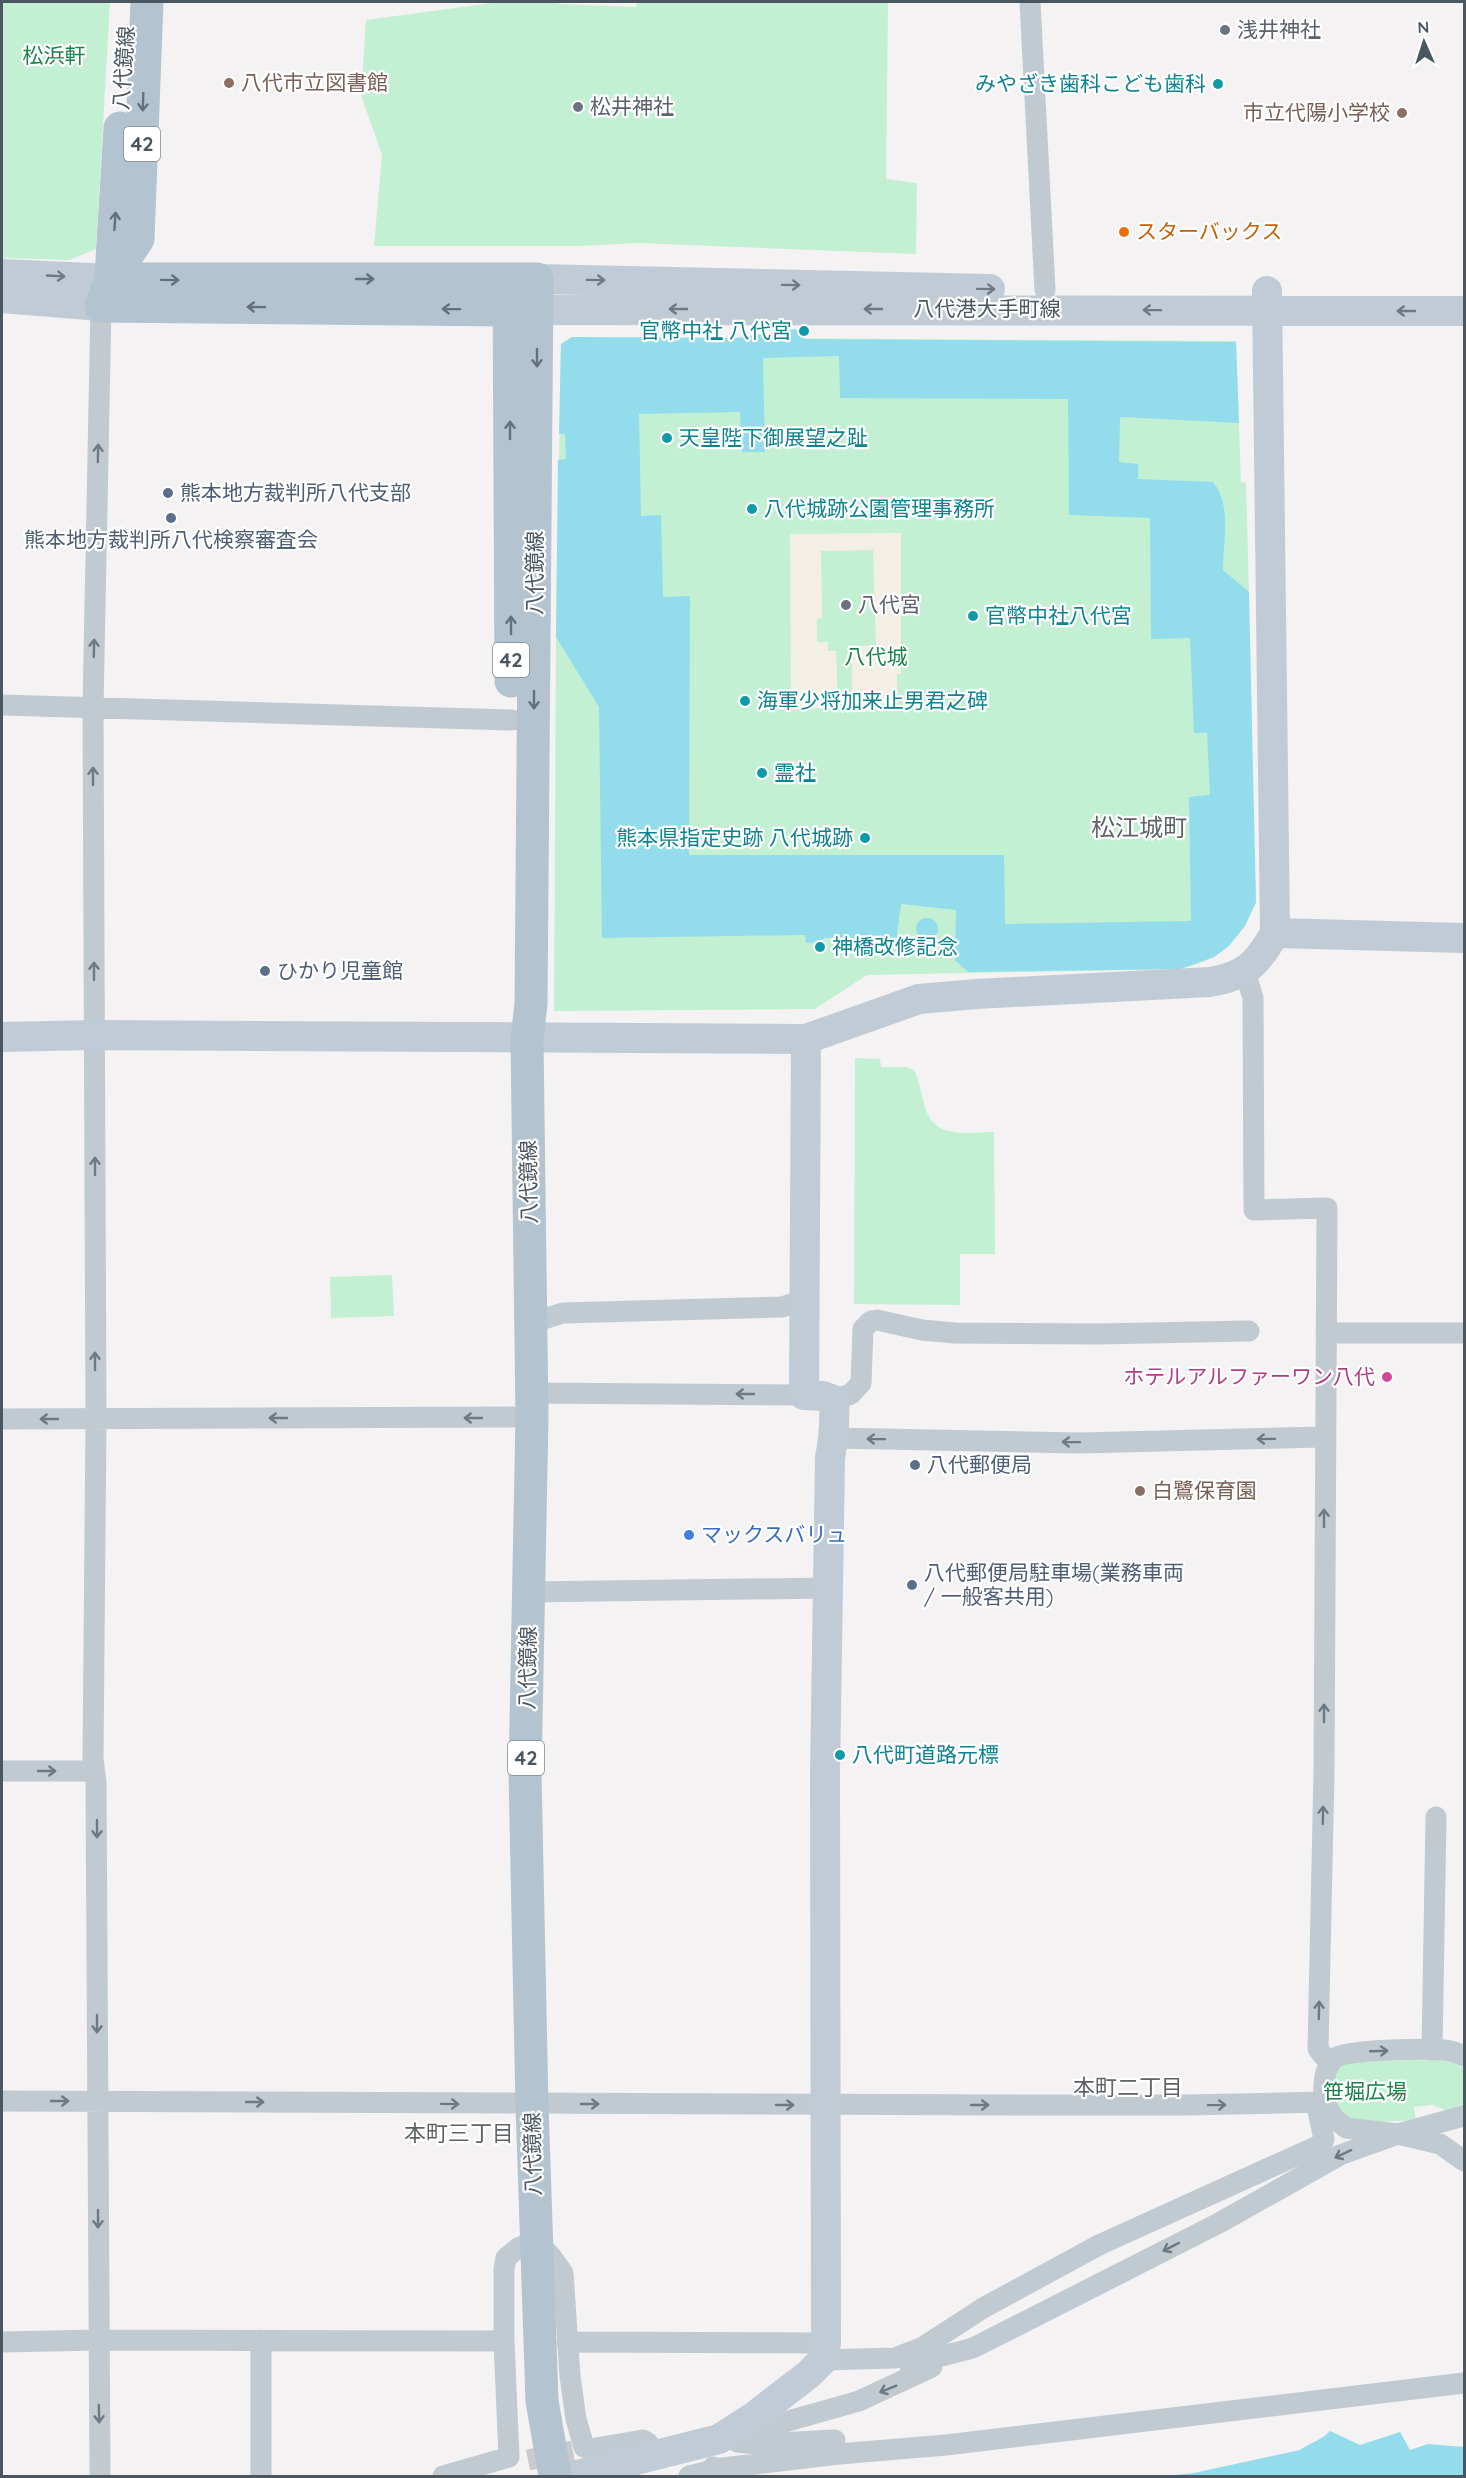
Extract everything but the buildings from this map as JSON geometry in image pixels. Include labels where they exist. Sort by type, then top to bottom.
[{"type":"main road","name":"八代鏡線","points":[[106,292],[128,2]]},
{"type":"main road","name":"八代鏡線","points":[[106,292],[138,239],[147,2]]},
{"type":"main road","points":[[106,292],[523,294]]},
{"type":"main road","name":"八代鏡線","points":[[523,294],[512,720],[518,1006],[527,1039]]},
{"type":"main road","name":"八代鏡線","points":[[523,294],[531,1004],[527,1039],[532,1405],[525,1773],[535,2241],[542,2401],[554,2461]]},
{"type":"street","points":[[1030,2],[1045,290]]},
{"type":"street","points":[[2,274],[106,292]]},
{"type":"street","name":"八代港大手町線","points":[[523,294],[1045,290],[1464,311]]},
{"type":"street","name":"八代港大手町線","points":[[523,294],[1042,309],[1267,301],[1464,290]]},
{"type":"street","points":[[2,298],[106,292]]},
{"type":"street","points":[[100,2476],[96,1782],[93,1771],[96,1419],[93,707],[106,292]]},
{"type":"street","points":[[2,1037],[94,1035],[806,1039],[919,999],[1210,982],[1230,979],[1245,972],[1263,954],[1275,933],[1267,301]]},
{"type":"street","points":[[2,705],[512,720]]},
{"type":"street","points":[[1275,933],[1464,938]]},
{"type":"street","points":[[1245,972],[1253,998],[1254,1210],[1327,1208],[1324,1772],[1318,2049],[1330,2064]]},
{"type":"street","points":[[804,1395],[806,1039]]},
{"type":"street","points":[[531,1323],[563,1313],[782,1307],[804,1300]]},
{"type":"street","points":[[2,1419],[96,1419],[804,1395],[823,1396],[834,1400],[851,1394],[861,1383],[863,1329],[877,1320],[922,1330],[955,1333],[1249,1332]]},
{"type":"street","points":[[1326,1333],[1464,1333]]},
{"type":"street","points":[[820,2359],[825,2105],[825,1775],[830,1458],[834,1438],[834,1400]]},
{"type":"street","points":[[834,1438],[1080,1443],[1324,1437]]},
{"type":"street","points":[[529,1592],[828,1588]]},
{"type":"street","points":[[2,1771],[93,1771]]},
{"type":"street","points":[[1432,2050],[1436,1817]]},
{"type":"street","points":[[1464,2056],[1453,2051],[1432,2050],[1352,2052],[1336,2057],[1330,2064],[1324,2083],[1324,2102],[1334,2118],[1347,2127],[1398,2134],[1440,2144],[1464,2161]]},
{"type":"street","points":[[2,2101],[532,2105],[1186,2105],[1324,2102]]},
{"type":"street","points":[[713,2456],[752,2418],[820,2359],[895,2358],[923,2347],[983,2308],[1099,2245],[1322,2144],[1324,2139],[1318,2111],[1324,2102]]},
{"type":"street","points":[[713,2456],[768,2428],[815,2411],[859,2401],[985,2343],[1219,2223],[1340,2155],[1398,2134],[1464,2116]]},
{"type":"street","points":[[535,2241],[550,2255],[563,2273],[567,2342],[576,2419],[554,2461],[504,2342],[506,2258],[518,2248],[535,2241]]},
{"type":"street","points":[[2,2342],[98,2340],[504,2342]]},
{"type":"street","points":[[261,2340],[261,2476]]},
{"type":"street","points":[[567,2342],[820,2359],[902,2370],[929,2357],[959,2353]]},
{"type":"street","points":[[689,2476],[722,2468],[827,2455],[946,2445],[1464,2383]]},
{"type":"street","points":[[443,2476],[554,2461],[713,2456],[756,2444],[835,2440]]},
{"type":"green space","name":"松浜軒","points":[[2,2],[110,2],[96,249],[69,260],[2,258]]},
{"type":"green space","points":[[499,2],[558,2],[559,4],[636,7],[637,2],[888,2],[886,179],[917,183],[916,254],[636,243],[580,246],[374,246],[382,155],[361,95],[366,20]]},
{"type":"green space","name":"八代城","points":[[572,337],[1236,341],[1241,482],[1246,483],[1249,592],[1245,590],[1256,903],[1235,938],[1219,954],[1181,969],[867,975],[815,1009],[554,1011],[556,637],[561,344]]},
{"type":"green space","points":[[855,1058],[880,1059],[881,1067],[907,1067],[914,1070],[925,1107],[936,1125],[953,1132],[994,1132],[995,1254],[960,1254],[960,1305],[854,1304]]},
{"type":"green space","points":[[392,1275],[394,1316],[331,1318],[330,1277]]},
{"type":"green space","name":"笹堀広場","points":[[1447,2059],[1464,2069],[1464,2112],[1458,2115],[1432,2105],[1414,2107],[1416,2120],[1356,2123],[1340,2115],[1331,2090],[1336,2068],[1348,2062]]},
{"type":"sand","points":[[901,533],[901,674],[897,674],[897,703],[874,704],[874,711],[857,712],[856,704],[831,704],[830,708],[791,709],[790,534]],"holes":[[[873,550],[876,645],[861,646],[861,651],[852,651],[852,702],[838,702],[836,651],[828,651],[828,642],[817,642],[817,619],[822,618],[821,551]]]},
{"type":"water","points":[[796,329],[805,339],[1236,342],[1239,423],[1120,417],[1119,462],[1138,464],[1138,479],[1213,482],[1223,501],[1225,512],[1223,570],[1249,592],[1256,902],[1245,926],[1229,946],[1214,957],[1180,969],[968,972],[955,960],[956,910],[901,904],[896,943],[857,943],[850,937],[825,938],[819,942],[806,943],[805,935],[602,938],[599,707],[556,637],[558,460],[566,459],[565,434],[559,434],[561,344],[572,337],[735,338]],"holes":[[[839,356],[840,398],[1068,399],[1069,515],[1150,518],[1151,639],[1190,638],[1194,733],[1207,733],[1210,795],[1189,797],[1191,921],[1005,924],[1004,855],[689,855],[690,596],[663,597],[661,515],[641,516],[639,414],[740,412],[742,452],[765,452],[763,358]]]},
{"type":"water","points":[[923,918],[931,918],[938,925],[938,933],[931,940],[923,940],[916,933],[916,925]]},
{"type":"water","points":[[1330,2431],[1360,2445],[1400,2432],[1410,2450],[1428,2444],[1464,2447],[1464,2476],[1165,2476],[1194,2473],[1300,2450]]},
{"type":"tunnel","points":[[528,2460],[573,2451]]},
{"type":"place","name":"浅井神社","points":[[1225,30]]},
{"type":"place","name":"八代市立図書館","points":[[229,83]]},
{"type":"place","name":"みやざき歯科こども歯科","points":[[1218,84]]},
{"type":"place","name":"松井神社","points":[[578,107]]},
{"type":"place","name":"市立代陽小学校","points":[[1402,113]]},
{"type":"place","name":"スターバックス","points":[[1124,232]]},
{"type":"place","name":"官幣中社 八代宮","points":[[804,331]]},
{"type":"place","name":"天皇陛下御展望之趾","points":[[667,438]]},
{"type":"place","name":"熊本地方裁判所八代支部","points":[[168,493]]},
{"type":"place","name":"八代城跡公園管理事務所","points":[[752,509]]},
{"type":"place","name":"熊本地方裁判所八代検察審査会","points":[[171,518]]},
{"type":"place","name":"八代宮","points":[[846,605]]},
{"type":"place","name":"官幣中社八代宮","points":[[973,616]]},
{"type":"place","name":"海軍少将加来止男君之碑","points":[[745,701]]},
{"type":"place","name":"霊社","points":[[762,773]]},
{"type":"place","name":"熊本県指定史跡 八代城跡","points":[[865,838]]},
{"type":"place","name":"神橋改修記念","points":[[820,947]]},
{"type":"place","name":"ひかり児童館","points":[[265,971]]},
{"type":"place","name":"ホテルアルファーワン八代","points":[[1387,1377]]},
{"type":"place","name":"八代郵便局","points":[[915,1465]]},
{"type":"place","name":"白鷺保育園","points":[[1140,1491]]},
{"type":"place","name":"マックスバリュ","points":[[689,1535]]},
{"type":"place","name":"八代郵便局駐車場(業務車両 / 一般客共用)","points":[[912,1585]]},
{"type":"place","name":"八代町道路元標","points":[[840,1755]]},
{"type":"district","name":"松江城町","points":[[1139,828]]},
{"type":"district","name":"本町二丁目","points":[[1128,2087]]},
{"type":"district","name":"本町三丁目","points":[[459,2133]]}]
